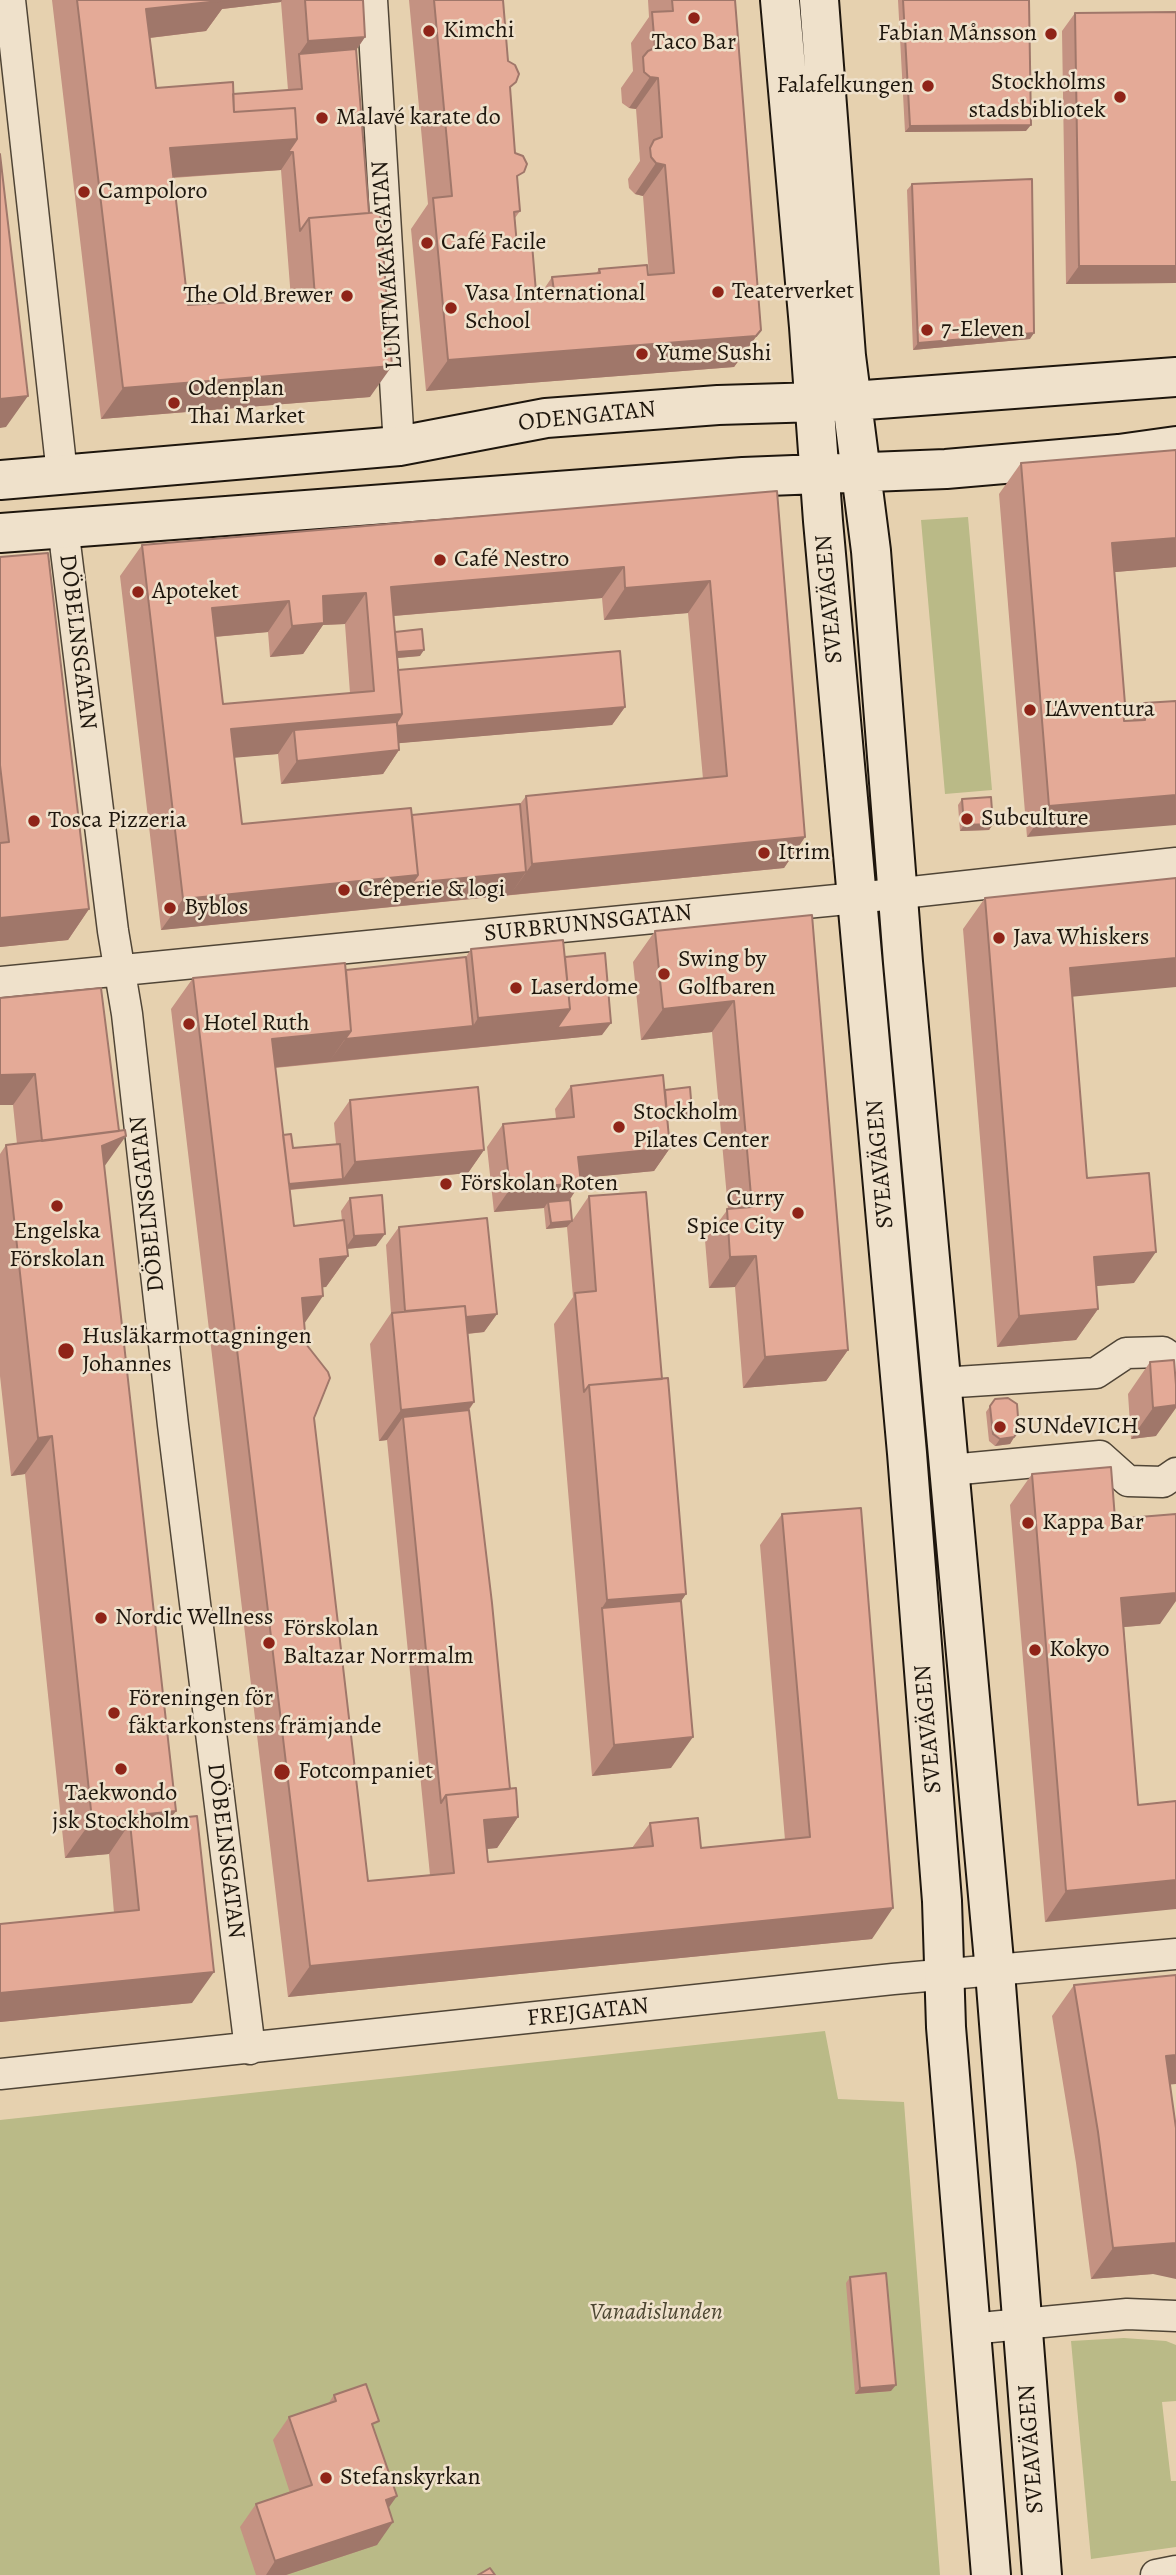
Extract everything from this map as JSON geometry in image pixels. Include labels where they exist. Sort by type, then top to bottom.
[{"type":"main road","name":"SVEAVÄGEN","points":[[780,0],[819,474],[907,1453],[942,1901],[943,1976],[990,2575]]},
{"type":"main road","name":"SVEAVÄGEN","points":[[819,0],[846,356],[870,551],[897,893],[995,1972],[1042,2575]]},
{"type":"main road","name":"ODENGATAN","points":[[0,480],[399,446],[545,418],[718,405],[852,401],[1176,377]]},
{"type":"main road","points":[[0,533],[731,478],[946,470],[1176,446]]},
{"type":"street","points":[[10,0],[62,474]]},
{"type":"street","name":"LUNTMAKARGATAN","points":[[372,0],[399,446]]},
{"type":"street","name":"DÖBELNSGATAN","points":[[63,527],[113,931],[121,970],[173,1425],[250,2049]]},
{"type":"street","name":"SURBRUNNSGATAN","points":[[0,982],[857,898],[1176,863]]},
{"type":"street","points":[[941,1383],[1096,1373],[1126,1353],[1163,1352],[1176,1361]]},
{"type":"street","points":[[950,1470],[1100,1456],[1128,1481],[1163,1482],[1176,1474]]},
{"type":"street","name":"FREJGATAN","points":[[0,2074],[892,1979],[1176,1954]]},
{"type":"street","points":[[970,2329],[1127,2314],[1176,2316]]},
{"type":"street","points":[[1156,2575],[1176,2571]]},
{"type":"green space","points":[[968,517],[992,790],[945,794],[921,520]]},
{"type":"green space","name":"Vanadislunden","points":[[825,2031],[838,2099],[904,2102],[940,2575],[0,2575],[0,2120]]},
{"type":"green space","points":[[1124,2338],[1166,2341],[1176,2345],[1176,2401],[1162,2402],[1171,2481],[1176,2481],[1176,2547],[1091,2559],[1071,2341]]},
{"type":"building","points":[[77,0],[228,0],[146,9],[156,88],[233,82],[234,112],[295,108],[297,139],[170,148],[188,305],[315,297],[309,218],[380,212],[392,366],[123,388]]},
{"type":"building","points":[[305,0],[363,0],[365,37],[308,41]]},
{"type":"building","points":[[434,0],[503,0],[508,61],[515,65],[519,74],[510,87],[515,153],[523,156],[527,164],[524,172],[517,176],[520,211],[514,212],[517,245],[532,244],[536,292],[554,291],[552,277],[600,273],[599,269],[647,265],[648,275],[674,273],[665,165],[656,163],[651,157],[650,148],[654,140],[662,137],[658,78],[650,77],[644,72],[643,57],[655,48],[652,12],[673,11],[672,0],[735,0],[761,330],[756,336],[448,360],[433,198],[452,196]]},
{"type":"building","points":[[903,0],[1029,0],[1031,125],[910,126]]},
{"type":"building","name":"Stockholms stadsbibliotek","points":[[1176,12],[1176,266],[1079,266],[1075,13]]},
{"type":"building","points":[[356,49],[369,213],[309,218],[300,231],[293,152],[288,152],[297,139],[295,108],[234,112],[233,94],[302,89],[299,54]]},
{"type":"building","points":[[0,154],[28,396],[0,399]]},
{"type":"building","points":[[1032,179],[1034,333],[918,343],[912,184]]},
{"type":"building","points":[[1176,450],[1176,538],[1112,543],[1125,704],[1124,721],[1145,720],[1144,703],[1176,701],[1176,795],[1049,806],[1021,463]]},
{"type":"building","points":[[777,491],[805,837],[532,864],[526,796],[727,776],[710,581],[625,588],[624,567],[391,587],[402,714],[231,729],[242,824],[411,808],[418,875],[183,899],[142,545]],"holes":[[[366,593],[374,691],[223,704],[212,608],[289,601],[292,626],[324,623],[323,596]]]},
{"type":"building","points":[[48,553],[89,909],[0,918],[0,843],[9,842],[0,765],[0,557]]},
{"type":"building","points":[[422,629],[424,650],[397,652],[395,632]]},
{"type":"building","points":[[620,651],[625,707],[397,726],[402,714],[398,670]]},
{"type":"building","points":[[397,722],[399,750],[297,761],[294,730]]},
{"type":"building","points":[[991,797],[993,824],[964,825],[962,799]]},
{"type":"building","points":[[520,804],[526,872],[412,883],[418,875],[412,815]]},
{"type":"building","points":[[1176,878],[1176,958],[1070,968],[1087,1178],[1149,1173],[1156,1252],[1094,1257],[1098,1309],[1019,1316],[985,898]]},
{"type":"building","points":[[812,915],[848,1350],[765,1357],[756,1256],[730,1257],[727,1209],[752,1207],[734,1001],[663,1009],[655,931]]},
{"type":"building","points":[[563,940],[570,1009],[478,1018],[471,949]]},
{"type":"building","points":[[605,953],[611,1023],[557,1028],[570,1009],[565,957]]},
{"type":"building","points":[[466,957],[473,1026],[345,1039],[351,1031],[346,970]]},
{"type":"building","points":[[345,963],[351,1031],[272,1039],[294,1226],[344,1220],[348,1256],[320,1259],[323,1296],[302,1298],[306,1344],[330,1378],[314,1418],[368,1881],[454,1873],[446,1795],[516,1788],[518,1817],[484,1820],[488,1862],[653,1846],[650,1823],[698,1818],[701,1848],[810,1837],[782,1514],[861,1508],[893,1908],[310,1966],[193,978]]},
{"type":"building","points":[[101,988],[119,1131],[42,1141],[35,1074],[0,1075],[0,998]]},
{"type":"building","points":[[663,1075],[670,1148],[578,1157],[581,1183],[510,1189],[503,1124],[574,1117],[571,1086]]},
{"type":"building","points":[[478,1087],[484,1150],[355,1162],[350,1100]]},
{"type":"building","points":[[690,1087],[692,1112],[667,1114],[665,1090]]},
{"type":"building","points":[[125,1130],[126,1136],[102,1146],[176,1811],[92,1820],[52,1436],[38,1438],[6,1145]]},
{"type":"building","points":[[291,1134],[293,1148],[340,1144],[343,1179],[289,1184],[283,1135]]},
{"type":"building","points":[[646,1192],[662,1379],[589,1385],[584,1392],[575,1293],[596,1291],[589,1196]]},
{"type":"building","points":[[382,1195],[385,1234],[354,1236],[350,1198]]},
{"type":"building","points":[[570,1200],[572,1221],[551,1223],[548,1202]]},
{"type":"building","points":[[487,1218],[497,1314],[466,1317],[465,1306],[405,1311],[399,1227]]},
{"type":"building","points":[[465,1306],[474,1402],[401,1410],[392,1313]]},
{"type":"building","points":[[1174,1360],[1176,1405],[1153,1408],[1150,1362]]},
{"type":"building","points":[[668,1378],[686,1594],[607,1600],[589,1385]]},
{"type":"building","points":[[1008,1398],[1017,1404],[1019,1430],[1014,1437],[1000,1439],[993,1434],[990,1406],[995,1399]]},
{"type":"building","points":[[469,1410],[492,1603],[510,1789],[446,1795],[441,1803],[403,1417]]},
{"type":"building","points":[[1111,1467],[1115,1519],[1176,1514],[1176,1593],[1121,1598],[1138,1805],[1176,1801],[1176,1880],[1066,1891],[1032,1474]]},
{"type":"building","points":[[681,1601],[693,1737],[614,1745],[602,1608]]},
{"type":"building","points":[[197,1816],[214,1972],[0,1993],[0,1924],[139,1910],[130,1823]]},
{"type":"building","points":[[1176,1975],[1176,2055],[1166,2056],[1176,2128],[1176,2243],[1113,2248],[1098,2132],[1074,1985]]},
{"type":"building","points":[[886,2273],[896,2385],[860,2388],[850,2277]]},
{"type":"building","name":"Stefanskyrkan","points":[[366,2384],[379,2421],[372,2424],[397,2496],[386,2500],[393,2522],[275,2561],[256,2504],[312,2485],[289,2417],[336,2401],[334,2395]]},
{"type":"building","points":[[490,2568],[495,2575],[478,2575]]},
{"type":"place","name":"Taco Bar","points":[[694,18]]},
{"type":"place","name":"Kimchi","points":[[429,31]]},
{"type":"place","name":"Fabian Månsson","points":[[1051,34]]},
{"type":"place","name":"Falafelkungen","points":[[928,86]]},
{"type":"place","name":"Stockholms stadsbibliotek","points":[[1120,97]]},
{"type":"place","name":"Malavé karate do","points":[[322,118]]},
{"type":"place","name":"Campoloro","points":[[84,192]]},
{"type":"place","name":"Café Facile","points":[[427,243]]},
{"type":"place","name":"Teaterverket","points":[[718,292]]},
{"type":"place","name":"The Old Brewer","points":[[347,296]]},
{"type":"place","name":"Vasa International School","points":[[451,308]]},
{"type":"place","name":"7-Eleven","points":[[927,330]]},
{"type":"place","name":"Yume Sushi","points":[[642,354]]},
{"type":"place","name":"Odenplan Thai Market","points":[[174,403]]},
{"type":"place","name":"Café Nestro","points":[[440,560]]},
{"type":"place","name":"Apoteket","points":[[138,592]]},
{"type":"place","name":"L'Avventura","points":[[1030,710]]},
{"type":"place","name":"Subculture","points":[[967,819]]},
{"type":"place","name":"Tosca Pizzeria","points":[[34,821]]},
{"type":"place","name":"Itrim","points":[[764,853]]},
{"type":"place","name":"Crêperie & logi","points":[[344,890]]},
{"type":"place","name":"Byblos","points":[[170,908]]},
{"type":"place","name":"Java Whiskers","points":[[999,938]]},
{"type":"place","name":"Swing by Golfbaren","points":[[664,974]]},
{"type":"place","name":"Laserdome","points":[[516,988]]},
{"type":"place","name":"Hotel Ruth","points":[[189,1024]]},
{"type":"place","name":"Stockholm Pilates Center","points":[[619,1127]]},
{"type":"place","name":"Förskolan Roten","points":[[446,1184]]},
{"type":"place","name":"Engelska Förskolan","points":[[57,1206]]},
{"type":"place","name":"Curry Spice City","points":[[798,1213]]},
{"type":"place","name":"Husläkarmottagningen Johannes","points":[[66,1351]]},
{"type":"place","name":"SUNdeVICH","points":[[1000,1427]]},
{"type":"place","name":"Kappa Bar","points":[[1028,1523]]},
{"type":"place","name":"Nordic Wellness","points":[[101,1618]]},
{"type":"place","name":"Förskolan Baltazar Norrmalm","points":[[269,1643]]},
{"type":"place","name":"Kokyo","points":[[1035,1650]]},
{"type":"place","name":"Föreningen för fäktarkonstens främjande","points":[[114,1713]]},
{"type":"place","name":"Taekwondo jsk Stockholm","points":[[121,1769]]},
{"type":"place","name":"Fotcompaniet","points":[[282,1772]]},
{"type":"place","name":"Stefanskyrkan","points":[[326,2478]]}]
